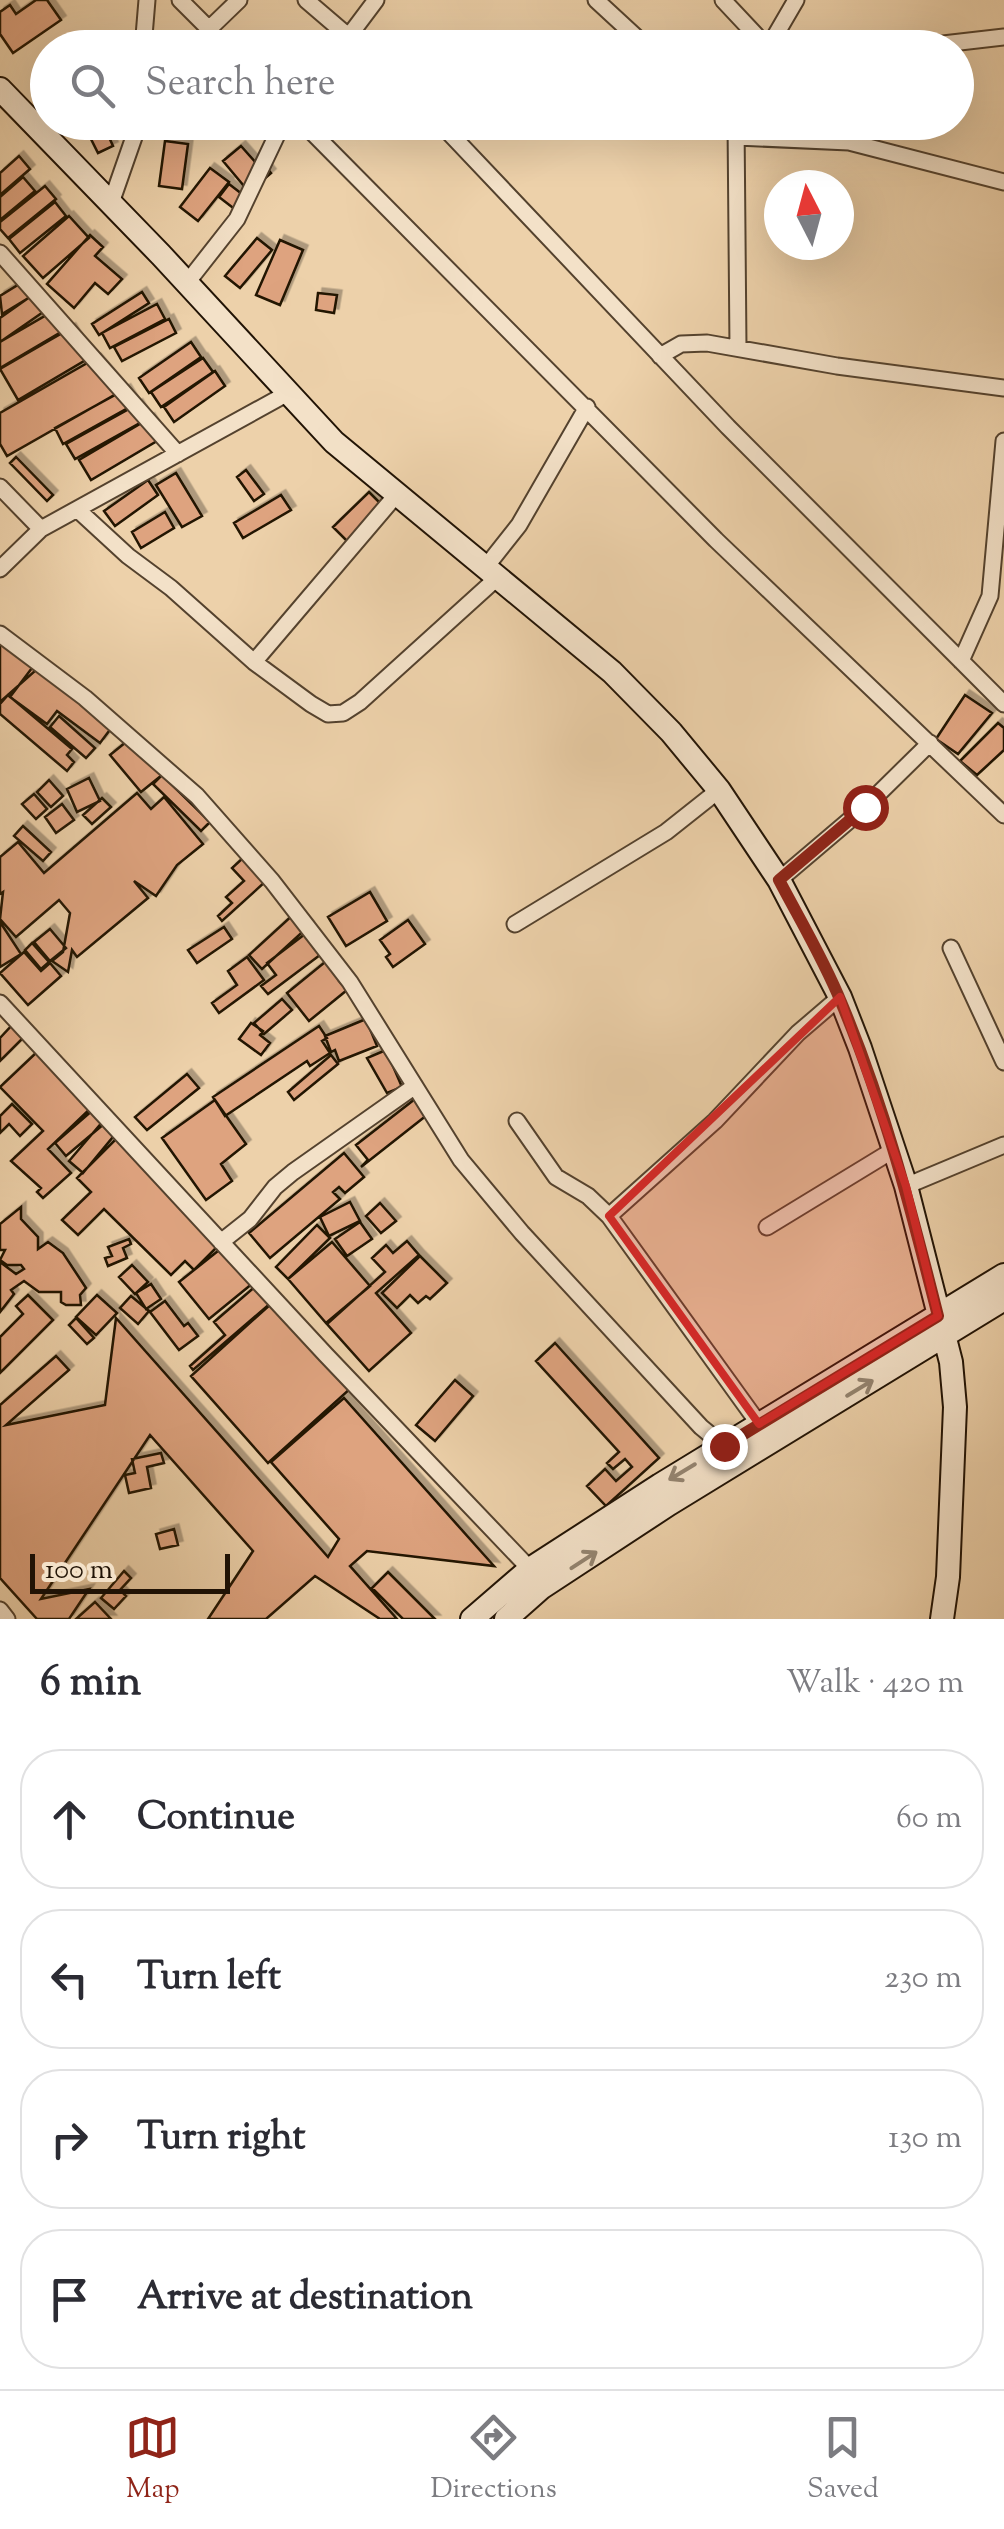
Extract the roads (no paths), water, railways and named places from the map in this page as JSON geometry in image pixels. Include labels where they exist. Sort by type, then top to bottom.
[{"type":"main road","points":[[0,89],[30,120]]},
{"type":"main road","points":[[50,140],[334,442],[612,672],[671,732],[719,790],[779,880],[840,997],[895,1149],[952,1362],[955,1407],[948,1577],[942,1619]]},
{"type":"main road","points":[[506,1619],[541,1588],[941,1326],[1004,1274]]},
{"type":"main road","points":[[472,1619],[530,1569],[760,1424],[941,1326],[1004,1300]]},
{"type":"street","points":[[144,30],[147,0]]},
{"type":"street","points":[[180,0],[209,29],[239,0]]},
{"type":"street","points":[[306,0],[341,30]]},
{"type":"street","points":[[361,30],[376,0]]},
{"type":"street","points":[[596,0],[628,30]]},
{"type":"street","points":[[723,0],[751,30]]},
{"type":"street","points":[[778,30],[796,0]]},
{"type":"street","points":[[974,40],[1004,37]]},
{"type":"street","points":[[111,203],[133,140]]},
{"type":"street","points":[[186,284],[237,219],[274,140]]},
{"type":"street","points":[[320,140],[716,540],[1004,814]]},
{"type":"street","points":[[456,140],[660,356],[1004,704]]},
{"type":"street","points":[[736,140],[738,348]]},
{"type":"street","points":[[830,140],[1004,182]]},
{"type":"street","points":[[0,253],[178,454]]},
{"type":"street","points":[[660,356],[673,347],[690,343],[1004,388]]},
{"type":"street","points":[[0,569],[41,529],[288,393]]},
{"type":"street","points":[[78,510],[254,662],[310,704],[328,714],[342,713],[360,702],[491,573],[587,407]]},
{"type":"street","points":[[961,661],[990,596],[1004,442]]},
{"type":"street","points":[[0,487],[41,529]]},
{"type":"street","points":[[254,662],[397,494]]},
{"type":"street","points":[[0,634],[85,698],[197,796],[272,880],[350,982],[461,1160],[522,1233],[701,1427],[724,1446]]},
{"type":"street","points":[[779,880],[865,807],[930,743]]},
{"type":"street","points":[[515,924],[666,832],[719,790]]},
{"type":"street","points":[[951,948],[1004,1062]]},
{"type":"street","points":[[610,1216],[715,1121],[798,1033],[840,997]]},
{"type":"street","points":[[0,1003],[530,1569]]},
{"type":"street","points":[[221,1242],[250,1219],[275,1187],[293,1172],[415,1086]]},
{"type":"street","points":[[517,1121],[556,1177],[588,1196],[610,1216],[760,1424]]},
{"type":"street","points":[[906,1186],[1004,1144]]},
{"type":"street","points":[[767,1227],[895,1149]]},
{"type":"street","points":[[0,1610],[7,1619]]}]
